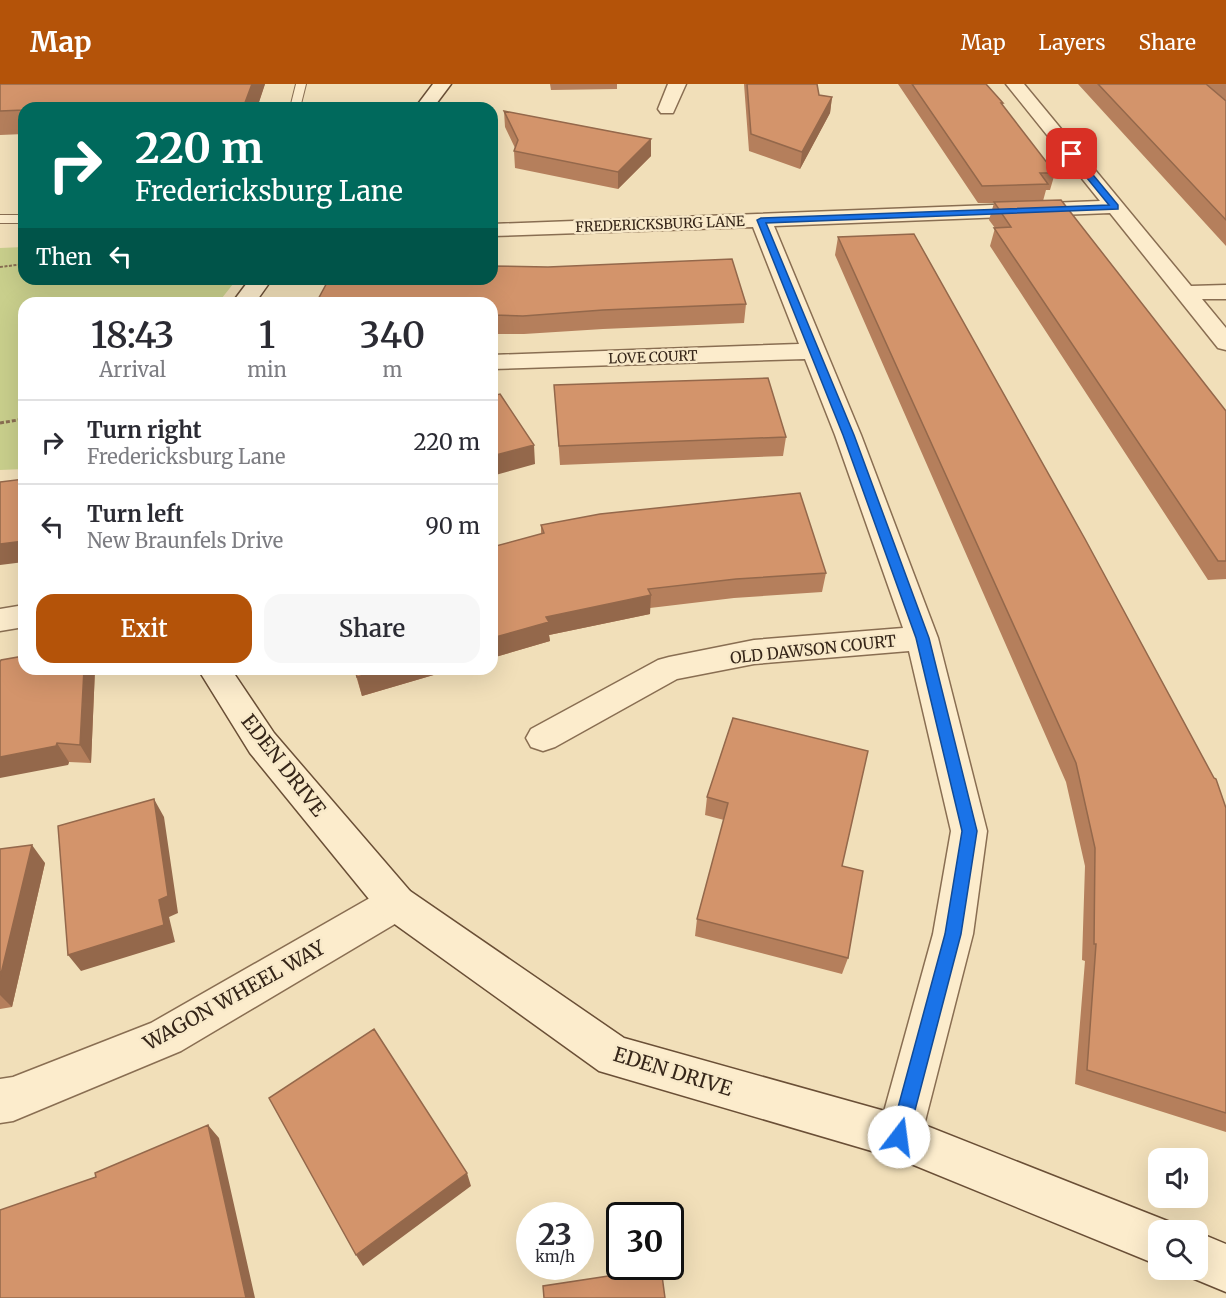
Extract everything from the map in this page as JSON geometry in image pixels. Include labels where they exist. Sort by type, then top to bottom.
[{"type":"street","points":[[428,102],[442,84]]},
{"type":"street","points":[[667,109],[677,84]]},
{"type":"street","points":[[1015,84],[1226,343]]},
{"type":"street","name":"FREDERICKSBURG LANE","points":[[498,230],[1115,207]]},
{"type":"street","points":[[761,220],[848,435],[922,638],[969,831],[953,934],[899,1137]]},
{"type":"street","points":[[1186,293],[1226,292]]},
{"type":"street","name":"LOVE COURT","points":[[498,362],[814,351]]},
{"type":"street","points":[[0,620],[18,617]]},
{"type":"street","name":"OLD DAWSON COURT","points":[[543,738],[669,669],[754,652],[922,638]]},
{"type":"street","name":"EDEN DRIVE","points":[[218,675],[262,743],[396,903],[614,1056],[899,1137],[1148,1237]]},
{"type":"street","name":"WAGON WHEEL WAY","points":[[0,1101],[13,1099],[166,1037],[396,903]]},
{"type":"street","points":[[1208,1261],[1226,1268]]},
{"type":"lane","points":[[296,102],[301,84]]},
{"type":"lane","points":[[0,219],[18,219]]},
{"type":"path","points":[[0,267],[18,265]]},
{"type":"path","points":[[0,423],[18,419]]},
{"type":"green space","points":[[18,247],[18,285],[232,285],[223,297],[18,297],[18,469],[0,470],[0,248]]},
{"type":"building","points":[[0,84],[252,84],[245,102],[18,102],[18,110],[0,111]]},
{"type":"building","points":[[747,84],[817,84],[819,95],[832,97],[802,152],[751,134]]},
{"type":"building","points":[[912,84],[986,84],[1055,173],[1040,173],[1048,184],[982,186]]},
{"type":"building","points":[[1098,84],[1206,84],[1226,101],[1226,220]]},
{"type":"building","points":[[504,111],[651,139],[618,172],[514,151],[518,140]]},
{"type":"building","points":[[1061,200],[1226,411],[1226,561],[1218,561],[994,228],[1011,227],[994,202]]},
{"type":"building","points":[[914,234],[1216,779],[1226,808],[1226,1113],[1087,1070],[1096,944],[1094,944],[1095,848],[1076,763],[838,237]]},
{"type":"building","points":[[732,259],[746,304],[523,316],[498,315],[498,297],[319,297],[326,285],[498,285],[498,266],[548,267]]},
{"type":"building","points":[[768,378],[786,437],[559,446],[554,385]]},
{"type":"building","points":[[498,394],[500,394],[534,445],[498,454]]},
{"type":"building","points":[[18,480],[18,542],[0,544],[0,482]]},
{"type":"building","points":[[800,493],[826,573],[736,579],[648,589],[651,595],[546,617],[549,622],[498,636],[498,545],[544,533],[541,525],[600,514]]},
{"type":"building","points":[[18,657],[18,675],[84,675],[80,745],[57,743],[56,746],[0,757],[1,660]]},
{"type":"building","points":[[733,718],[868,751],[842,866],[863,871],[848,958],[697,919],[728,803],[707,797]]},
{"type":"building","points":[[154,799],[168,896],[159,900],[164,925],[68,955],[58,826]]},
{"type":"building","points":[[32,845],[0,978],[0,849]]},
{"type":"building","points":[[374,1029],[467,1173],[356,1255],[269,1098]]},
{"type":"building","points":[[208,1125],[246,1298],[0,1298],[0,1210],[96,1177],[95,1173]]},
{"type":"building","points":[[606,1276],[606,1280],[663,1280],[665,1298],[544,1298],[543,1286]]},
{"type":"route","points":[[899,1137],[953,934],[969,831],[922,638],[848,435],[761,220],[1115,207],[1072,154]]}]
